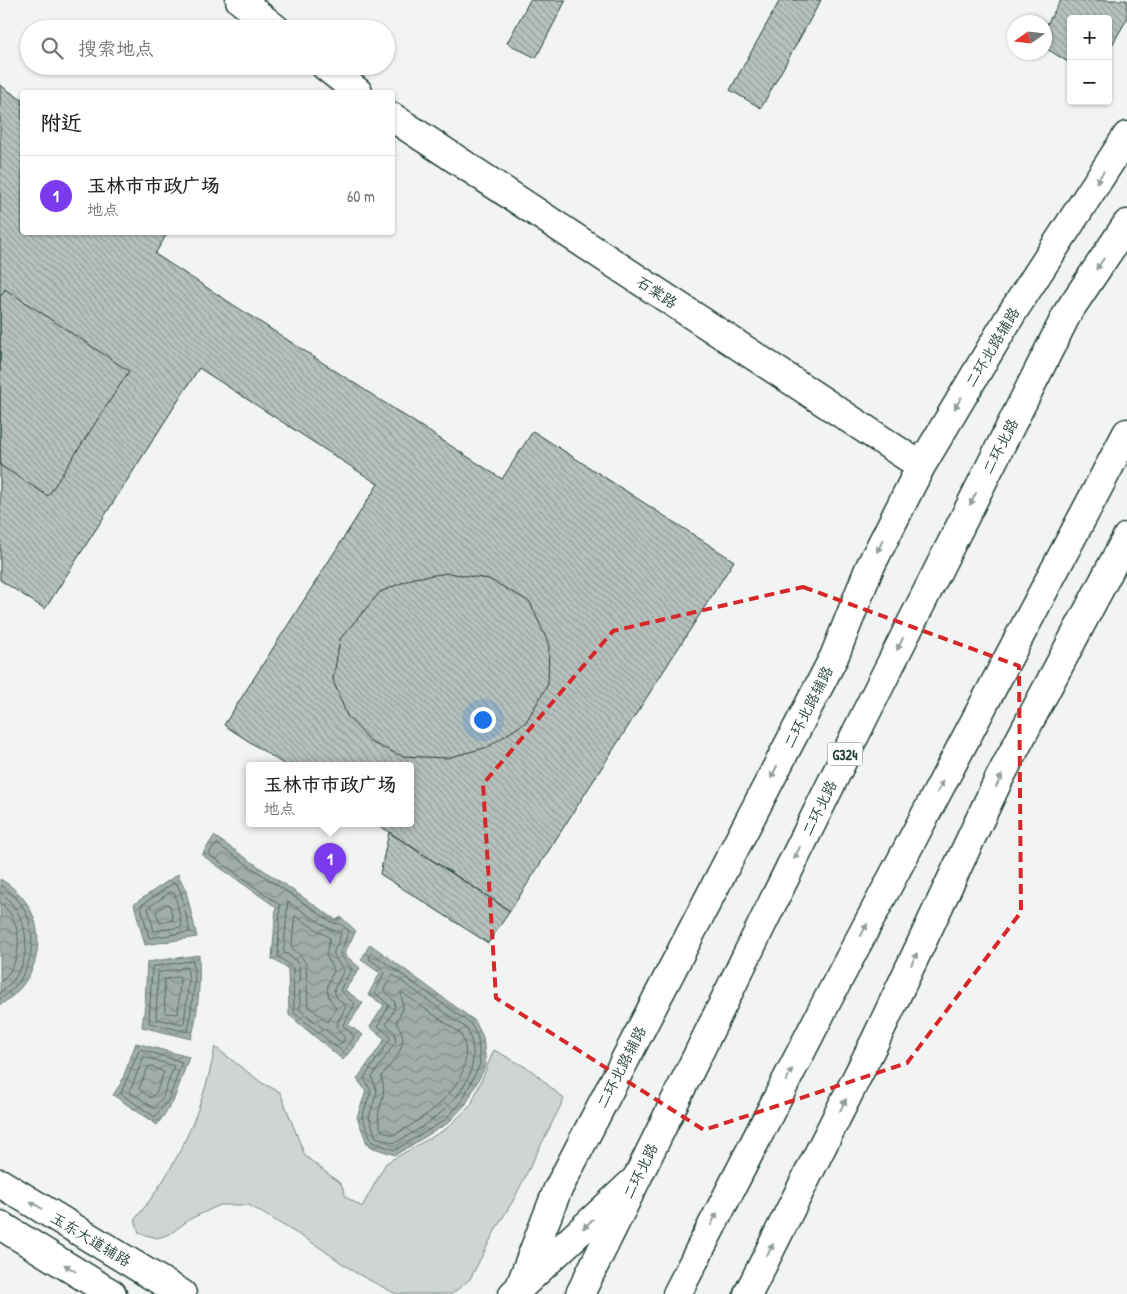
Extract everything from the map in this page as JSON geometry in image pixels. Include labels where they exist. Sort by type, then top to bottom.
[{"type":"main road","points":[[240,0],[265,20]]},
{"type":"main road","points":[[336,75],[355,90]]},
{"type":"main road","name":"石棠路","points":[[395,119],[921,466]]},
{"type":"main road","name":"二环北路辅路","points":[[515,1293],[557,1190],[834,657],[868,568],[921,466],[1012,313],[1127,136]]},
{"type":"main road","name":"二环北路","points":[[580,1294],[864,715],[1064,321],[1127,224]]},
{"type":"main road","points":[[677,1294],[697,1251],[1127,434]]},
{"type":"main road","points":[[748,1294],[876,1040],[999,780],[1127,537]]},
{"type":"main road","points":[[515,1293],[636,1179]]},
{"type":"main road","name":"玉东大道辅路","points":[[0,1183],[182,1294]]},
{"type":"main road","points":[[0,1225],[112,1294]]},
{"type":"main road","points":[[691,1294],[697,1251]]},
{"type":"highlighted area","points":[[803,587],[1019,666],[1021,912],[907,1063],[704,1130],[496,998],[483,784],[613,631]]},
{"type":"shaded area","points":[[215,1047],[262,1083],[280,1092],[305,1156],[341,1184],[346,1197],[362,1207],[386,1163],[446,1129],[471,1105],[494,1050],[531,1070],[564,1099],[514,1199],[470,1279],[452,1294],[396,1294],[356,1273],[316,1245],[249,1205],[220,1205],[190,1219],[170,1234],[157,1238],[139,1233],[135,1219],[163,1181],[186,1139],[203,1093]]},
{"type":"water","points":[[214,836],[336,920],[341,917],[356,931],[344,954],[360,968],[345,990],[363,1003],[348,1025],[363,1035],[343,1060],[289,1015],[288,969],[272,959],[276,907],[202,855]]},
{"type":"water","points":[[178,874],[186,891],[197,937],[145,945],[134,904]]},
{"type":"water","points":[[0,879],[17,892],[29,907],[36,924],[38,942],[35,960],[28,977],[16,992],[0,1005]]},
{"type":"water","points":[[370,944],[475,1021],[483,1037],[486,1065],[466,1104],[448,1123],[395,1155],[368,1146],[357,1117],[366,1091],[357,1079],[385,1039],[370,1027],[384,1005],[368,995],[380,973],[361,960]]},
{"type":"water","points":[[199,955],[196,1018],[191,1039],[142,1027],[147,962]]},
{"type":"water","points":[[136,1043],[189,1057],[173,1102],[157,1125],[113,1095],[121,1083]]},
{"type":"building","points":[[530,0],[566,0],[536,58],[507,43]]},
{"type":"building","points":[[780,0],[821,0],[761,108],[730,90]]},
{"type":"building","points":[[1061,0],[1127,0],[1127,19],[1112,45],[1112,15],[1067,15],[1067,61],[1052,52],[1052,15]]},
{"type":"building","points":[[0,85],[20,99],[20,235],[166,235],[155,254],[502,479],[533,431],[734,561],[510,911],[381,827],[414,827],[414,762],[280,762],[224,725],[378,484],[199,368],[45,609],[0,580]]},
{"type":"building","points":[[5,289],[129,371],[48,496],[0,465],[0,297]]},
{"type":"building","points":[[448,573],[489,579],[530,602],[549,645],[548,684],[526,722],[488,747],[447,758],[402,756],[372,743],[347,716],[333,680],[340,639],[380,592],[414,578]]},
{"type":"building","points":[[389,832],[510,911],[488,943],[380,874]]},
{"type":"place","name":"玉林市市政广场","points":[[330,884]]}]
